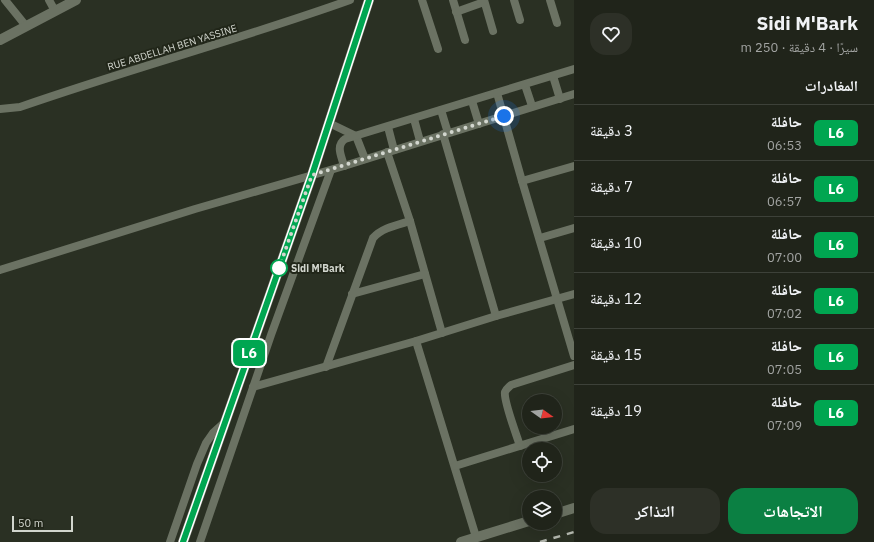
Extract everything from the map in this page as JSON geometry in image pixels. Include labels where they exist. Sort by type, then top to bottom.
[{"type":"main road","points":[[0,40],[76,0]]},
{"type":"main road","points":[[183,542],[312,175],[369,0]]},
{"type":"main road","points":[[562,512],[574,508]]},
{"type":"main road","points":[[461,542],[522,524]]},
{"type":"street","points":[[5,0],[26,26]]},
{"type":"street","points":[[49,0],[55,11]]},
{"type":"street","name":"RUE ABDELLAH BEN YASSINE","points":[[0,109],[20,107],[306,16],[350,0]]},
{"type":"street","points":[[422,0],[438,49]]},
{"type":"street","points":[[453,0],[465,40]]},
{"type":"street","points":[[514,0],[520,20]]},
{"type":"street","points":[[550,0],[557,23]]},
{"type":"street","points":[[456,12],[484,1],[493,31]]},
{"type":"street","points":[[344,166],[339,149],[340,144],[345,139],[574,70]]},
{"type":"street","points":[[553,76],[560,99]]},
{"type":"street","points":[[525,84],[532,106]]},
{"type":"street","points":[[497,93],[574,356]]},
{"type":"street","points":[[0,270],[203,207],[331,170],[574,94]]},
{"type":"street","points":[[472,101],[479,124]]},
{"type":"street","points":[[441,110],[446,134],[496,316]]},
{"type":"street","points":[[414,119],[420,141]]},
{"type":"street","points":[[329,123],[356,136],[365,159]]},
{"type":"street","points":[[388,127],[391,151],[442,333]]},
{"type":"street","points":[[522,181],[574,166]]},
{"type":"street","points":[[200,542],[331,170]]},
{"type":"street","points":[[326,367],[372,238],[383,230],[410,221]]},
{"type":"street","points":[[540,238],[574,228]]},
{"type":"street","points":[[352,294],[425,274]]},
{"type":"street","points":[[254,387],[574,294]]},
{"type":"street","points":[[416,341],[476,538]]},
{"type":"street","points":[[520,446],[505,397],[505,392],[511,385],[574,365]]},
{"type":"street","points":[[170,542],[197,464],[206,443],[213,433],[224,423]]},
{"type":"street","points":[[455,466],[574,429]]},
{"type":"railway","points":[[540,542],[574,532]]},
{"type":"bus line","name":"L6","points":[[183,542],[312,175],[369,0]]},
{"type":"place","name":"Sidi M'Bark","points":[[279,268]]},
{"type":"route","points":[[279,268],[312,175],[504,116]]}]
